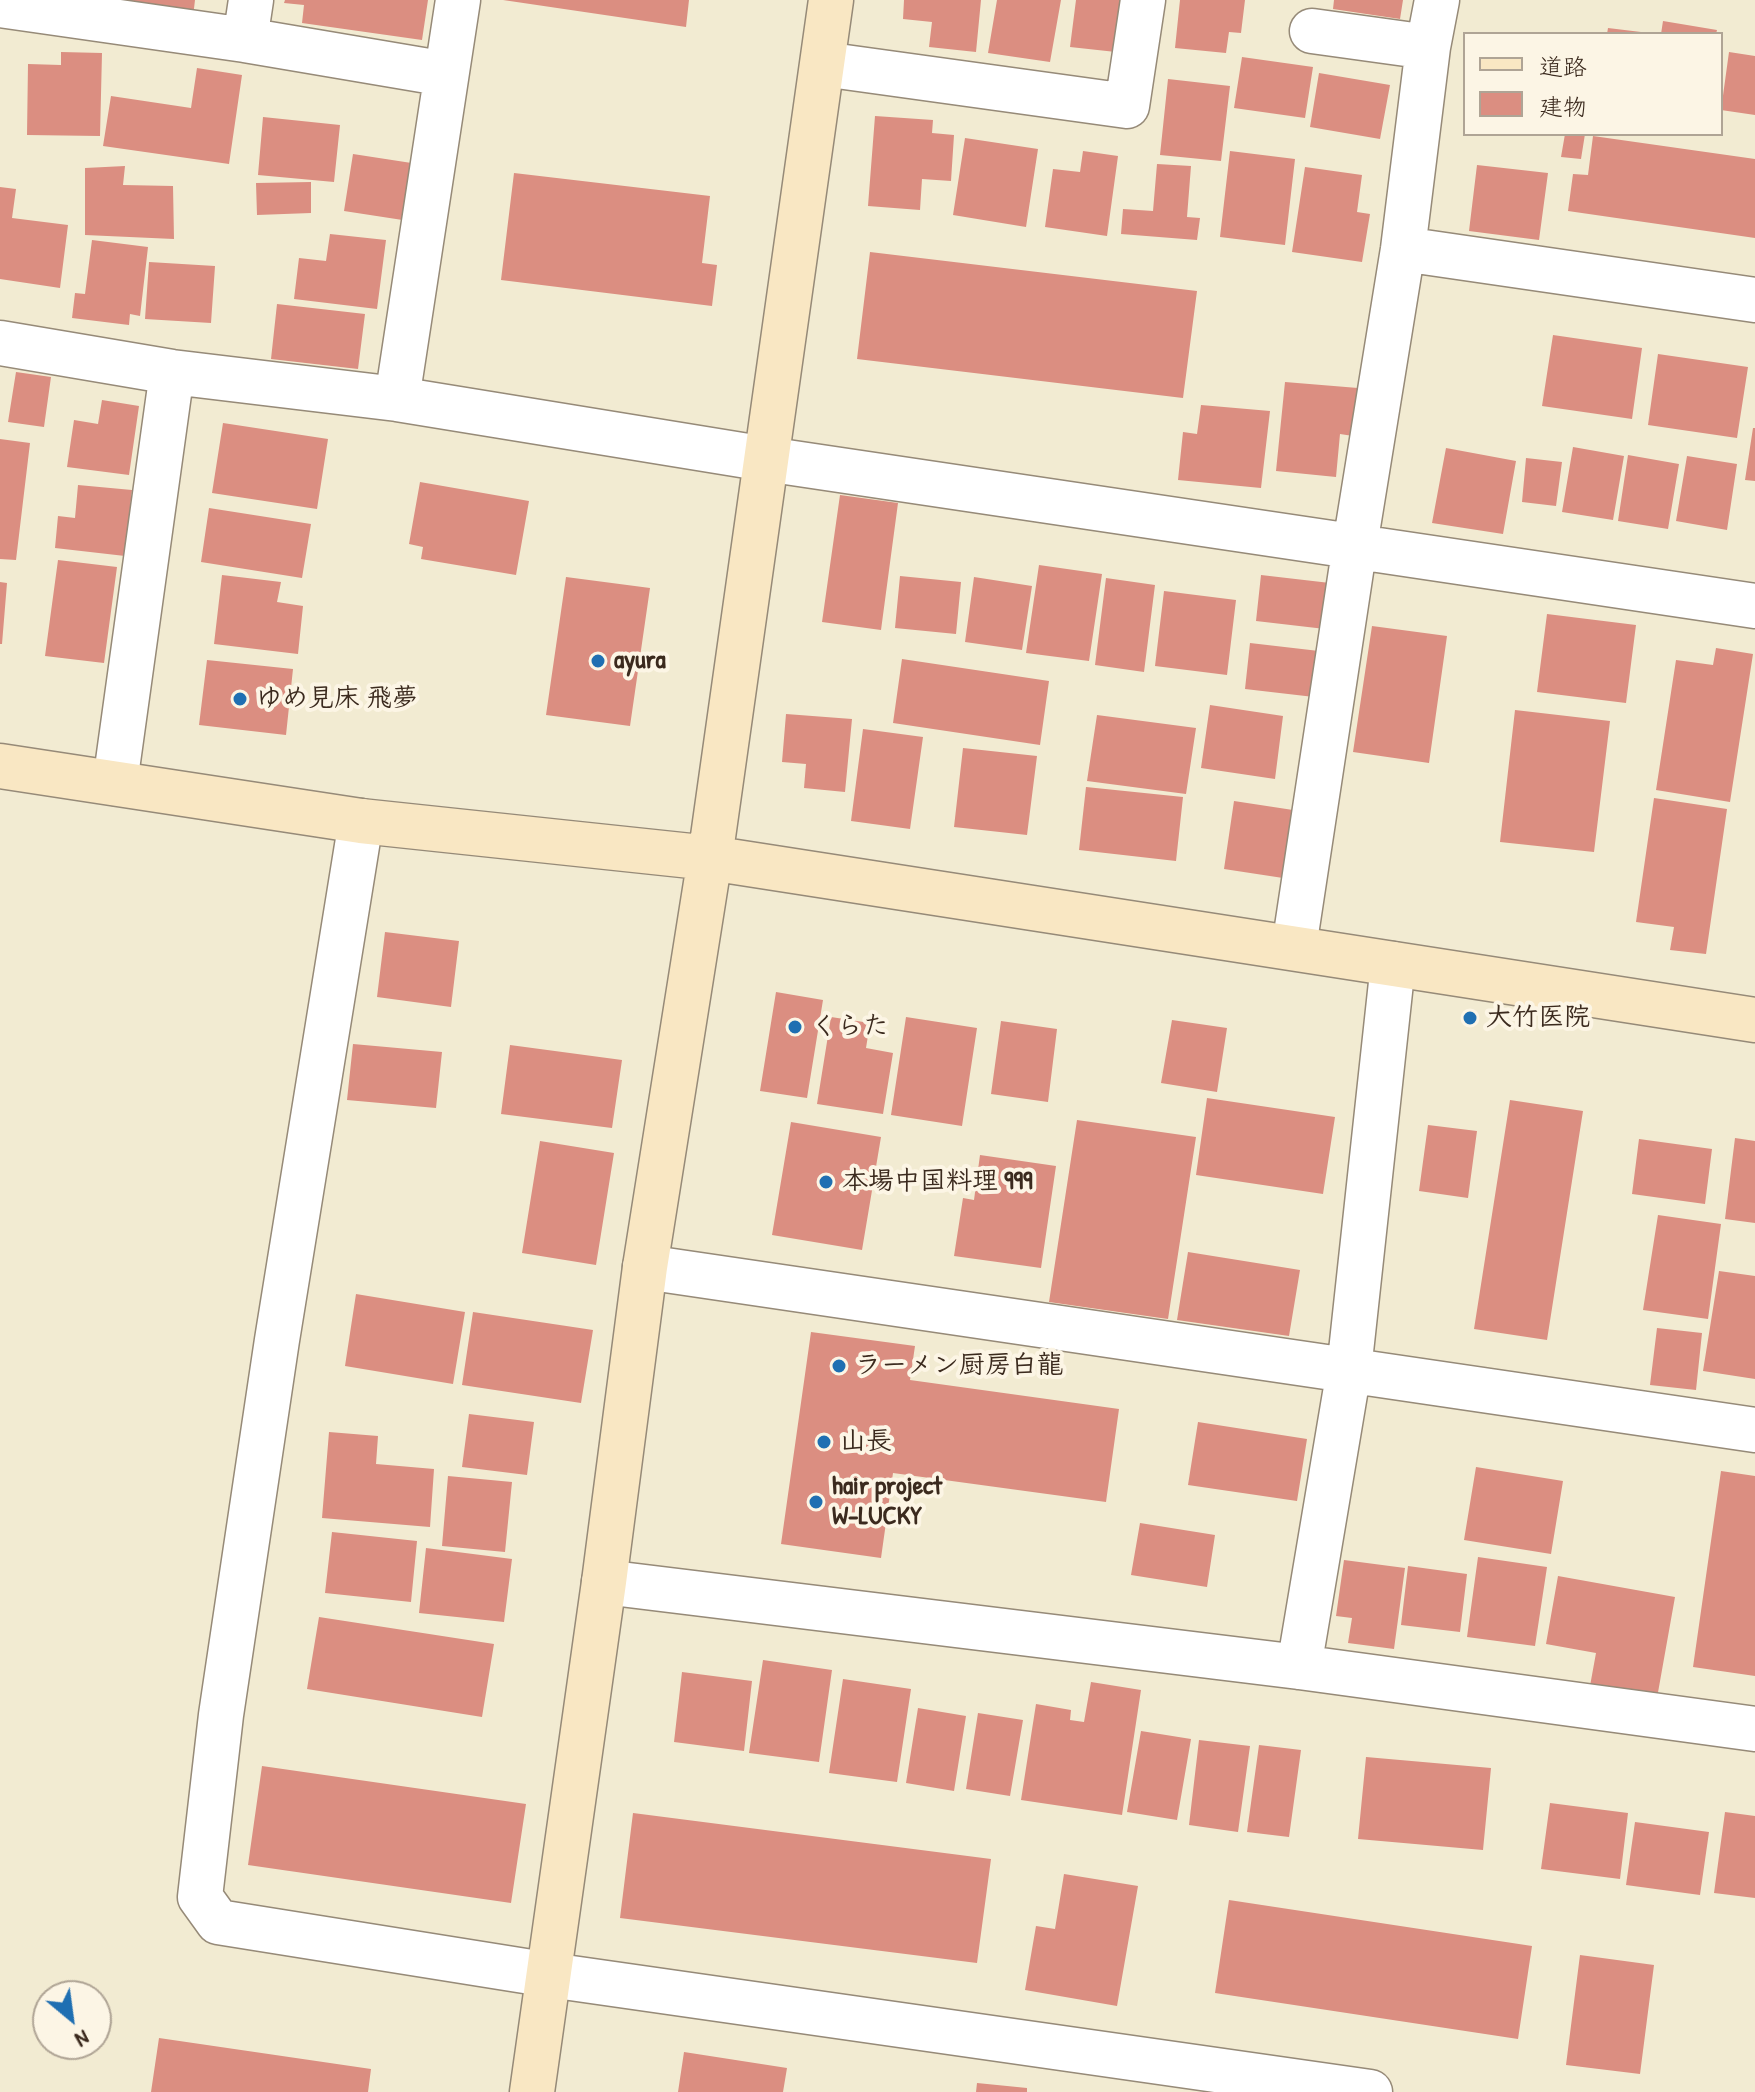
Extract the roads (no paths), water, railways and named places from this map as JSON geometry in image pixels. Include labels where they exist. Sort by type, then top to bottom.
[{"type":"street","points":[[397,399],[458,0]]},
{"type":"street","points":[[532,2092],[645,1267],[710,858],[831,0]]},
{"type":"street","points":[[823,64],[1127,106],[1143,0]]},
{"type":"street","points":[[1294,947],[1403,249],[1428,47],[1437,0]]},
{"type":"street","points":[[0,5],[248,20],[446,74]]},
{"type":"street","points":[[1312,31],[1428,47]]},
{"type":"street","points":[[1403,249],[1755,300]]},
{"type":"street","points":[[0,343],[172,372],[397,399],[766,459],[1755,606]]},
{"type":"street","points":[[115,783],[172,372]]},
{"type":"street","points":[[0,766],[361,821],[710,858],[1755,1020]]},
{"type":"street","points":[[361,821],[221,1715],[200,1897],[218,1922],[550,1975],[1370,2092]]},
{"type":"street","points":[[1299,1667],[1349,1370],[1393,964]]},
{"type":"street","points":[[645,1267],[1755,1430]]},
{"type":"street","points":[[604,1582],[1299,1667],[1755,1729]]},
{"type":"place","name":"ayura","points":[[598,661]]},
{"type":"place","name":"ゆめ見床 飛夢","points":[[240,699]]},
{"type":"place","name":"大竹医院","points":[[1470,1018]]},
{"type":"place","name":"くらた","points":[[795,1027]]},
{"type":"place","name":"本場中国料理 999","points":[[826,1182]]},
{"type":"place","name":"ラーメン厨房白龍","points":[[839,1366]]},
{"type":"place","name":"山長","points":[[824,1442]]},
{"type":"place","name":"hair project W-LUCKY","points":[[816,1502]]}]
